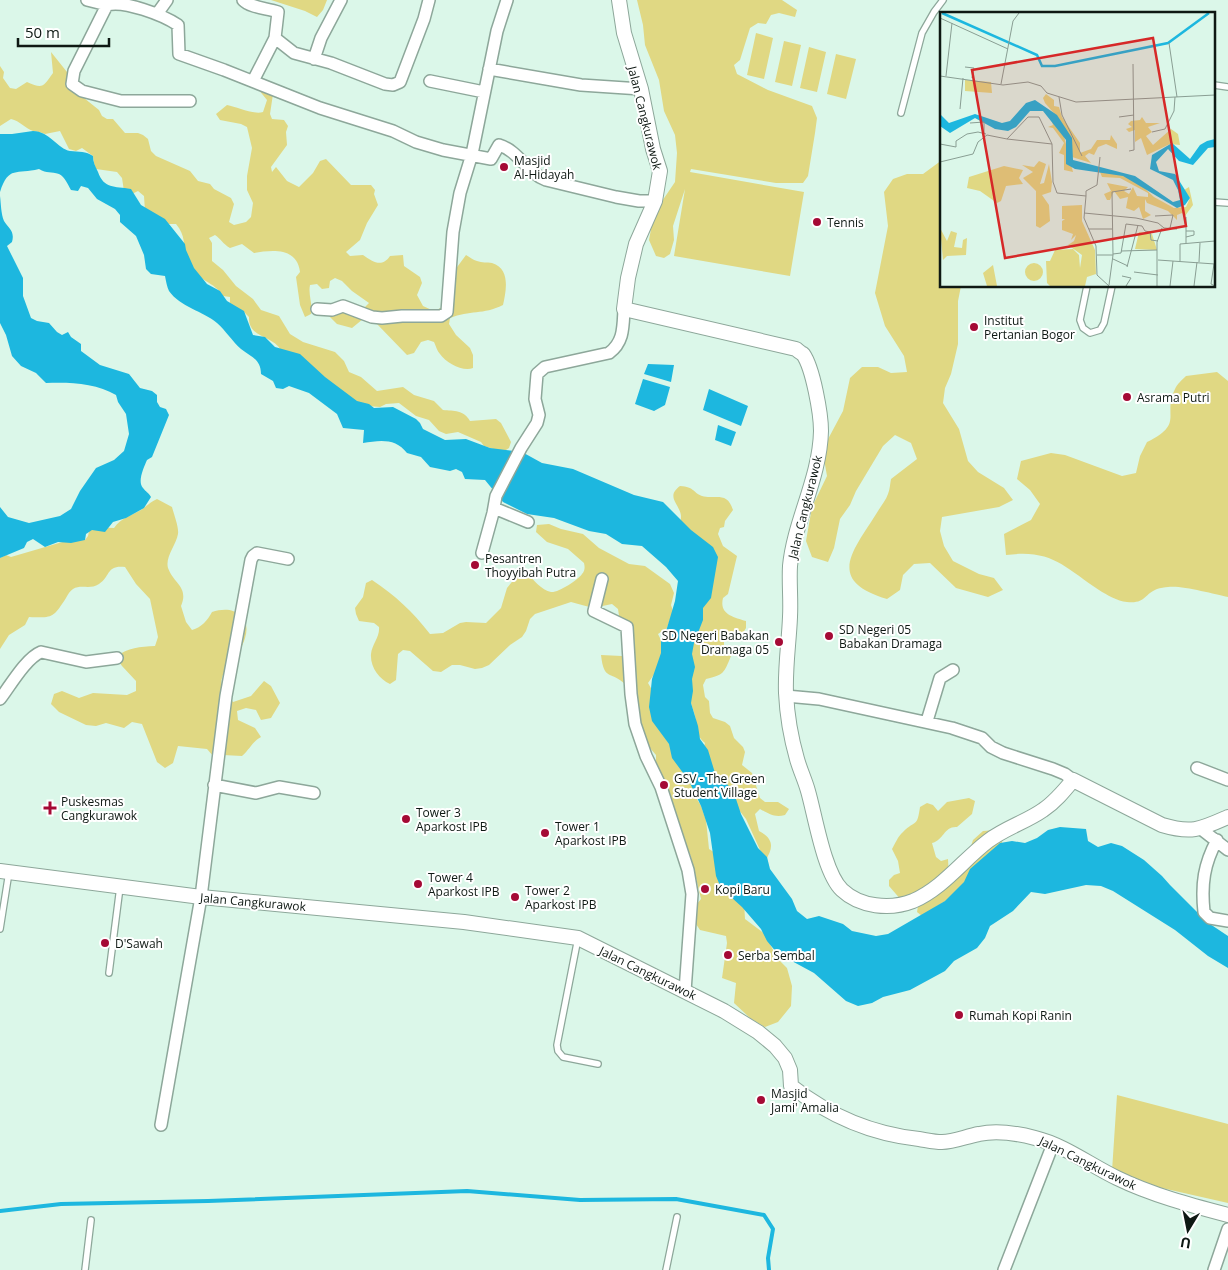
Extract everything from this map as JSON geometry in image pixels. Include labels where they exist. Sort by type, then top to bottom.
[{"type":"street","points":[[88,0],[107,5]]},
{"type":"street","points":[[157,14],[167,0]]},
{"type":"street","points":[[243,0],[244,2],[278,12],[275,38],[253,81]]},
{"type":"street","points":[[314,59],[321,38],[341,0]]},
{"type":"street","points":[[275,38],[290,52],[331,63],[376,81],[393,85],[398,84],[424,19],[429,0]]},
{"type":"street","points":[[317,309],[332,310],[343,306],[372,317],[382,318],[444,315],[447,312],[453,232],[460,193],[472,154],[488,68],[506,0]]},
{"type":"street","name":"Jalan Cangkurawok","points":[[619,0],[624,33],[641,89],[653,149],[660,171],[655,201],[636,244],[628,278],[624,309],[796,349],[802,354],[807,363],[819,408],[820,440],[813,480],[791,559],[790,608],[785,674],[791,735],[797,760],[808,788],[827,861],[840,888],[852,898],[869,904],[882,906],[898,905],[913,900],[930,891],[989,840],[1043,810],[1062,794],[1073,780]]},
{"type":"street","points":[[190,101],[121,101],[82,90],[72,84],[74,71],[107,5],[112,2],[126,3],[157,14],[178,26],[179,54],[320,108],[393,131],[416,142],[442,150],[491,158],[499,146],[507,148],[524,162],[527,169],[546,180],[616,197],[639,201],[655,201]]},
{"type":"street","points":[[488,68],[581,85],[641,89]]},
{"type":"street","points":[[430,81],[484,92]]},
{"type":"street","points":[[482,553],[495,502],[521,448],[537,423],[539,415],[535,399],[537,374],[546,367],[609,353],[617,347],[623,334],[624,309]]},
{"type":"street","points":[[495,502],[528,522]]},
{"type":"street","points":[[161,1125],[200,897],[226,696],[251,560],[257,554],[288,559]]},
{"type":"street","points":[[602,579],[594,612],[627,627],[631,694],[635,724],[646,756],[661,787],[688,870],[692,894],[684,991]]},
{"type":"street","points":[[0,699],[29,661],[40,652],[86,662],[117,658]]},
{"type":"street","points":[[927,721],[940,678],[953,670]]},
{"type":"street","points":[[786,696],[819,699],[927,721],[982,738],[991,747],[1003,754],[1065,774],[1073,780],[1162,825],[1186,831],[1201,829],[1228,817]]},
{"type":"street","points":[[1197,768],[1228,780]]},
{"type":"street","points":[[214,785],[256,793],[279,787],[314,793]]},
{"type":"street","points":[[1201,829],[1228,850]]},
{"type":"street","points":[[1217,840],[1207,858],[1204,870],[1204,912],[1210,918],[1228,921]]},
{"type":"street","name":"Jalan Cangkurawok","points":[[5,872],[200,897],[464,922],[578,938],[724,1011],[758,1032],[775,1046],[785,1058],[790,1070],[791,1086],[805,1097],[859,1125],[890,1135],[942,1142],[996,1132],[1022,1135],[1053,1144],[1092,1166],[1138,1188],[1228,1215]]},
{"type":"street","points":[[1004,1270],[1053,1144]]},
{"type":"street","points":[[1214,1270],[1228,1229]]},
{"type":"lane","points":[[902,113],[922,33],[943,0]]},
{"type":"lane","points":[[1087,288],[1080,320],[1083,328],[1090,332],[1100,330],[1104,323],[1112,288]]},
{"type":"lane","points":[[0,929],[5,872]]},
{"type":"lane","points":[[109,973],[120,887]]},
{"type":"lane","points":[[578,938],[557,1045],[558,1051],[563,1057],[598,1064]]},
{"type":"lane","points":[[666,1270],[677,1217]]},
{"type":"lane","points":[[85,1270],[91,1220]]},
{"type":"shaded area","points":[[271,0],[327,0],[323,10],[317,17]]},
{"type":"shaded area","points":[[637,0],[782,0],[797,10],[795,17],[779,13],[771,15],[766,24],[758,23],[750,28],[740,60],[734,65],[737,74],[768,90],[812,106],[817,118],[808,176],[803,183],[776,183],[691,169],[690,172],[804,192],[790,276],[674,256],[685,189],[673,226],[674,240],[670,254],[664,258],[656,256],[649,240],[654,213],[675,182],[677,153],[675,135],[664,111],[659,80],[645,45],[643,25]]},
{"type":"shaded area","points":[[756,33],[773,38],[764,79],[747,75]]},
{"type":"shaded area","points":[[784,41],[801,45],[792,86],[775,82]]},
{"type":"shaded area","points":[[809,47],[826,52],[817,92],[800,88]]},
{"type":"shaded area","points":[[51,52],[71,77],[84,98],[99,110],[102,116],[107,119],[113,119],[125,133],[143,135],[148,139],[151,151],[156,156],[190,171],[198,181],[210,184],[214,189],[231,198],[234,204],[229,222],[234,225],[246,222],[251,217],[253,203],[247,190],[247,176],[252,148],[247,127],[220,120],[216,114],[227,105],[250,112],[263,112],[267,100],[258,89],[273,94],[270,114],[272,119],[284,120],[288,126],[286,132],[287,145],[271,167],[272,172],[276,167],[287,181],[299,187],[313,173],[320,161],[326,159],[351,185],[371,185],[375,190],[374,194],[378,205],[367,223],[360,240],[346,252],[350,256],[363,255],[374,262],[381,263],[390,256],[403,255],[404,266],[420,277],[422,283],[417,295],[423,306],[434,311],[443,307],[452,274],[466,255],[476,261],[492,263],[498,266],[505,275],[506,281],[503,305],[489,310],[450,318],[449,324],[456,335],[470,348],[473,355],[473,368],[464,369],[446,361],[439,353],[434,342],[428,340],[421,342],[414,353],[407,355],[376,323],[363,319],[352,328],[337,324],[327,314],[333,304],[342,302],[364,308],[369,303],[342,281],[335,278],[330,281],[329,288],[322,289],[317,284],[310,285],[311,314],[305,317],[300,305],[296,277],[300,272],[294,258],[289,254],[276,251],[254,253],[242,244],[230,248],[215,235],[209,238],[212,243],[212,261],[223,270],[236,286],[253,299],[261,310],[279,316],[290,334],[303,342],[335,352],[344,361],[349,372],[361,377],[377,391],[403,387],[414,395],[434,401],[443,410],[462,413],[470,421],[496,419],[501,423],[511,442],[509,448],[503,452],[484,446],[481,442],[458,432],[446,434],[439,431],[429,420],[416,416],[399,403],[386,404],[380,407],[355,405],[341,390],[281,350],[272,341],[256,333],[252,329],[249,317],[230,304],[230,297],[223,296],[188,265],[185,256],[184,240],[176,224],[169,224],[145,211],[144,196],[138,191],[130,195],[124,191],[122,178],[117,172],[96,169],[93,156],[82,148],[76,151],[69,149],[60,131],[45,134],[33,131],[11,119],[0,126],[0,66],[4,72],[3,78],[10,88],[16,89],[27,82],[40,86],[45,84],[53,73]]},
{"type":"shaded area","points":[[836,54],[856,59],[846,99],[827,94]]},
{"type":"shaded area","points":[[940,161],[940,288],[961,288],[958,301],[958,344],[951,374],[945,388],[943,403],[959,429],[968,461],[978,472],[1004,488],[1013,500],[999,507],[942,517],[940,531],[944,546],[953,561],[979,574],[994,578],[1003,590],[988,597],[956,588],[930,563],[914,564],[903,575],[900,590],[887,599],[868,591],[856,583],[850,573],[850,562],[854,551],[887,496],[891,479],[917,459],[911,443],[895,435],[883,446],[856,491],[850,505],[840,519],[834,548],[828,562],[812,557],[806,541],[812,507],[827,476],[824,459],[827,441],[843,411],[850,378],[862,367],[878,367],[891,373],[907,372],[904,356],[885,326],[875,293],[888,226],[884,192],[893,179],[907,174],[923,174]]},
{"type":"shaded area","points":[[1217,372],[1228,381],[1228,597],[1181,587],[1165,587],[1153,591],[1138,602],[1123,601],[1105,594],[1066,567],[1046,557],[1022,554],[1006,555],[1004,534],[1031,520],[1040,504],[1030,490],[1017,479],[1021,461],[1051,453],[1065,455],[1122,476],[1136,473],[1140,456],[1147,442],[1166,430],[1169,424],[1170,406],[1178,384],[1186,376]]},
{"type":"shaded area","points":[[680,486],[691,489],[702,496],[724,498],[733,510],[718,534],[723,546],[737,556],[728,594],[723,598],[722,603],[723,608],[728,614],[746,621],[746,628],[743,633],[724,640],[724,646],[731,656],[727,666],[717,676],[706,679],[703,685],[705,697],[709,701],[710,713],[713,718],[730,726],[734,738],[743,747],[745,752],[742,765],[752,773],[760,798],[765,802],[778,802],[789,809],[785,815],[781,816],[772,815],[760,809],[755,814],[759,831],[768,837],[771,844],[770,852],[765,861],[746,819],[713,777],[703,750],[705,743],[697,731],[691,703],[679,529],[681,516],[673,497]]},
{"type":"shaded area","points":[[157,499],[172,507],[177,524],[178,534],[167,564],[182,590],[183,600],[181,606],[186,622],[192,630],[204,623],[212,612],[223,610],[231,610],[238,613],[245,621],[245,639],[221,681],[225,691],[233,702],[251,696],[264,681],[271,686],[280,703],[271,718],[261,720],[256,710],[246,708],[237,711],[238,720],[255,728],[261,737],[242,756],[223,755],[214,757],[207,749],[178,746],[173,763],[165,768],[157,762],[142,724],[132,722],[124,728],[106,723],[96,726],[86,725],[59,712],[51,704],[54,694],[62,691],[79,698],[93,693],[127,695],[136,691],[136,681],[116,657],[130,649],[155,646],[158,637],[150,599],[136,584],[125,567],[112,569],[103,581],[96,586],[73,589],[58,610],[52,615],[48,617],[29,617],[25,625],[9,635],[0,649],[0,558],[6,555],[11,557],[76,538],[85,540],[90,527],[114,528],[123,519]]},
{"type":"shaded area","points":[[549,524],[583,534],[599,548],[629,564],[645,566],[670,584],[674,593],[671,605],[673,611],[667,628],[658,634],[661,640],[662,663],[648,683],[655,695],[666,739],[695,782],[694,794],[706,820],[709,849],[720,856],[744,902],[745,919],[765,934],[777,958],[787,968],[792,986],[791,1006],[778,1022],[765,1027],[750,1018],[734,1003],[736,983],[722,978],[727,943],[726,936],[700,930],[696,924],[692,910],[701,899],[691,857],[656,769],[656,755],[637,733],[626,685],[606,672],[602,663],[601,655],[622,656],[624,649],[618,609],[612,604],[593,608],[571,602],[535,614],[530,619],[522,637],[510,645],[489,665],[482,668],[475,669],[452,665],[441,672],[433,671],[410,651],[403,650],[398,654],[396,680],[390,684],[379,676],[374,668],[371,654],[379,627],[374,623],[359,621],[355,608],[363,597],[366,583],[372,580],[389,592],[417,618],[430,634],[443,633],[460,623],[486,623],[501,608],[507,588],[519,573],[526,572],[541,587],[554,592],[568,586],[583,573],[584,563],[568,549],[547,542],[536,532],[537,525]]},
{"type":"shaded area","points":[[969,798],[975,801],[972,814],[957,827],[949,829],[932,843],[936,857],[941,861],[948,859],[949,878],[969,852],[973,840],[983,831],[997,830],[1003,834],[1001,847],[994,859],[973,882],[922,916],[917,912],[918,906],[914,901],[902,901],[889,886],[889,880],[894,875],[900,873],[898,861],[892,849],[901,834],[917,821],[920,807],[927,803],[933,805],[938,811],[947,802]]},
{"type":"shaded area","points":[[1117,1095],[1228,1124],[1228,1203],[1153,1186],[1112,1171]]},
{"type":"water","points":[[33,131],[44,134],[66,150],[85,152],[93,156],[95,166],[103,181],[110,186],[131,189],[141,205],[165,219],[185,244],[194,268],[207,284],[220,291],[227,301],[244,311],[253,335],[265,337],[275,347],[300,354],[325,377],[357,401],[369,404],[374,408],[393,407],[416,419],[423,429],[445,440],[466,439],[490,448],[522,452],[542,463],[573,469],[634,495],[663,502],[691,530],[713,547],[718,557],[711,598],[703,608],[703,620],[692,654],[695,667],[692,679],[691,703],[700,739],[708,750],[715,773],[733,790],[741,814],[758,848],[767,857],[770,869],[792,899],[797,911],[807,919],[819,916],[843,924],[852,931],[876,936],[888,934],[945,901],[964,882],[970,869],[1000,843],[1012,841],[1025,843],[1037,838],[1048,830],[1060,827],[1086,829],[1088,841],[1098,847],[1111,843],[1122,846],[1144,860],[1207,922],[1228,936],[1228,968],[1208,956],[1175,930],[1113,891],[1101,886],[1086,885],[1045,894],[1031,892],[1013,911],[990,926],[985,938],[977,948],[954,961],[945,971],[910,990],[883,997],[872,1003],[858,1006],[846,1001],[814,973],[777,953],[767,941],[761,929],[742,907],[721,888],[716,876],[710,833],[701,806],[689,781],[672,758],[669,744],[652,721],[649,707],[652,679],[661,653],[661,640],[667,628],[675,601],[678,581],[666,567],[642,546],[622,544],[606,534],[589,531],[554,518],[527,514],[503,502],[485,480],[465,479],[462,472],[456,469],[450,471],[430,467],[421,457],[407,453],[393,442],[376,441],[363,443],[364,430],[343,428],[337,414],[309,393],[289,386],[283,389],[276,388],[273,381],[261,374],[261,369],[255,359],[241,349],[217,323],[179,301],[169,291],[165,276],[151,274],[146,269],[144,255],[136,236],[120,222],[120,215],[115,209],[97,199],[88,188],[81,186],[78,191],[71,190],[61,175],[39,169],[10,174],[0,192],[0,134]]},
{"type":"water","points":[[0,196],[4,221],[13,235],[12,242],[7,246],[23,278],[23,296],[31,318],[49,323],[62,335],[68,332],[71,337],[81,344],[81,351],[100,365],[129,374],[140,388],[152,391],[157,395],[157,402],[160,407],[166,409],[169,415],[152,457],[147,460],[142,474],[141,485],[151,497],[144,508],[126,518],[113,522],[105,532],[92,530],[86,534],[85,540],[71,543],[58,542],[45,547],[33,539],[27,542],[24,548],[0,558],[0,507],[8,517],[29,523],[60,516],[71,509],[80,491],[96,468],[114,460],[124,451],[129,434],[126,414],[116,395],[91,386],[73,383],[46,383],[36,373],[21,366],[12,356],[6,335],[0,323]]},
{"type":"water","points":[[648,364],[674,365],[671,382],[644,374]]},
{"type":"water","points":[[643,379],[670,387],[665,405],[654,411],[635,404]]},
{"type":"water","points":[[709,389],[748,406],[741,426],[703,410]]},
{"type":"water","points":[[718,425],[736,432],[731,446],[715,440]]},
{"type":"waterway","points":[[0,1211],[61,1204],[208,1201],[467,1191],[580,1200],[676,1199],[764,1215],[773,1229],[768,1258],[769,1270]]},
{"type":"place","name":"Masjid Al-Hidayah","points":[[504,167]]},
{"type":"place","name":"Tennis","points":[[817,222]]},
{"type":"place","name":"Institut Pertanian Bogor","points":[[974,327]]},
{"type":"place","name":"Asrama Putri","points":[[1127,397]]},
{"type":"place","name":"Pesantren Thoyyibah Putra","points":[[475,565]]},
{"type":"place","name":"SD Negeri 05 Babakan Dramaga","points":[[829,636]]},
{"type":"place","name":"SD Negeri Babakan Dramaga 05","points":[[779,642]]},
{"type":"place","name":"GSV - The Green Student Village","points":[[664,785]]},
{"type":"place","name":"Puskesmas Cangkurawok","points":[[50,808]]},
{"type":"place","name":"Tower 3 Aparkost IPB","points":[[406,819]]},
{"type":"place","name":"Tower 1 Aparkost IPB","points":[[545,833]]},
{"type":"place","name":"Tower 4 Aparkost IPB","points":[[418,884]]},
{"type":"place","name":"Kopi Baru","points":[[705,889]]},
{"type":"place","name":"Tower 2 Aparkost IPB","points":[[515,897]]},
{"type":"place","name":"D'Sawah","points":[[105,943]]},
{"type":"place","name":"Serba Sembal","points":[[728,955]]},
{"type":"place","name":"Rumah Kopi Ranin","points":[[959,1015]]},
{"type":"place","name":"Masjid Jami' Amalia","points":[[761,1100]]}]
